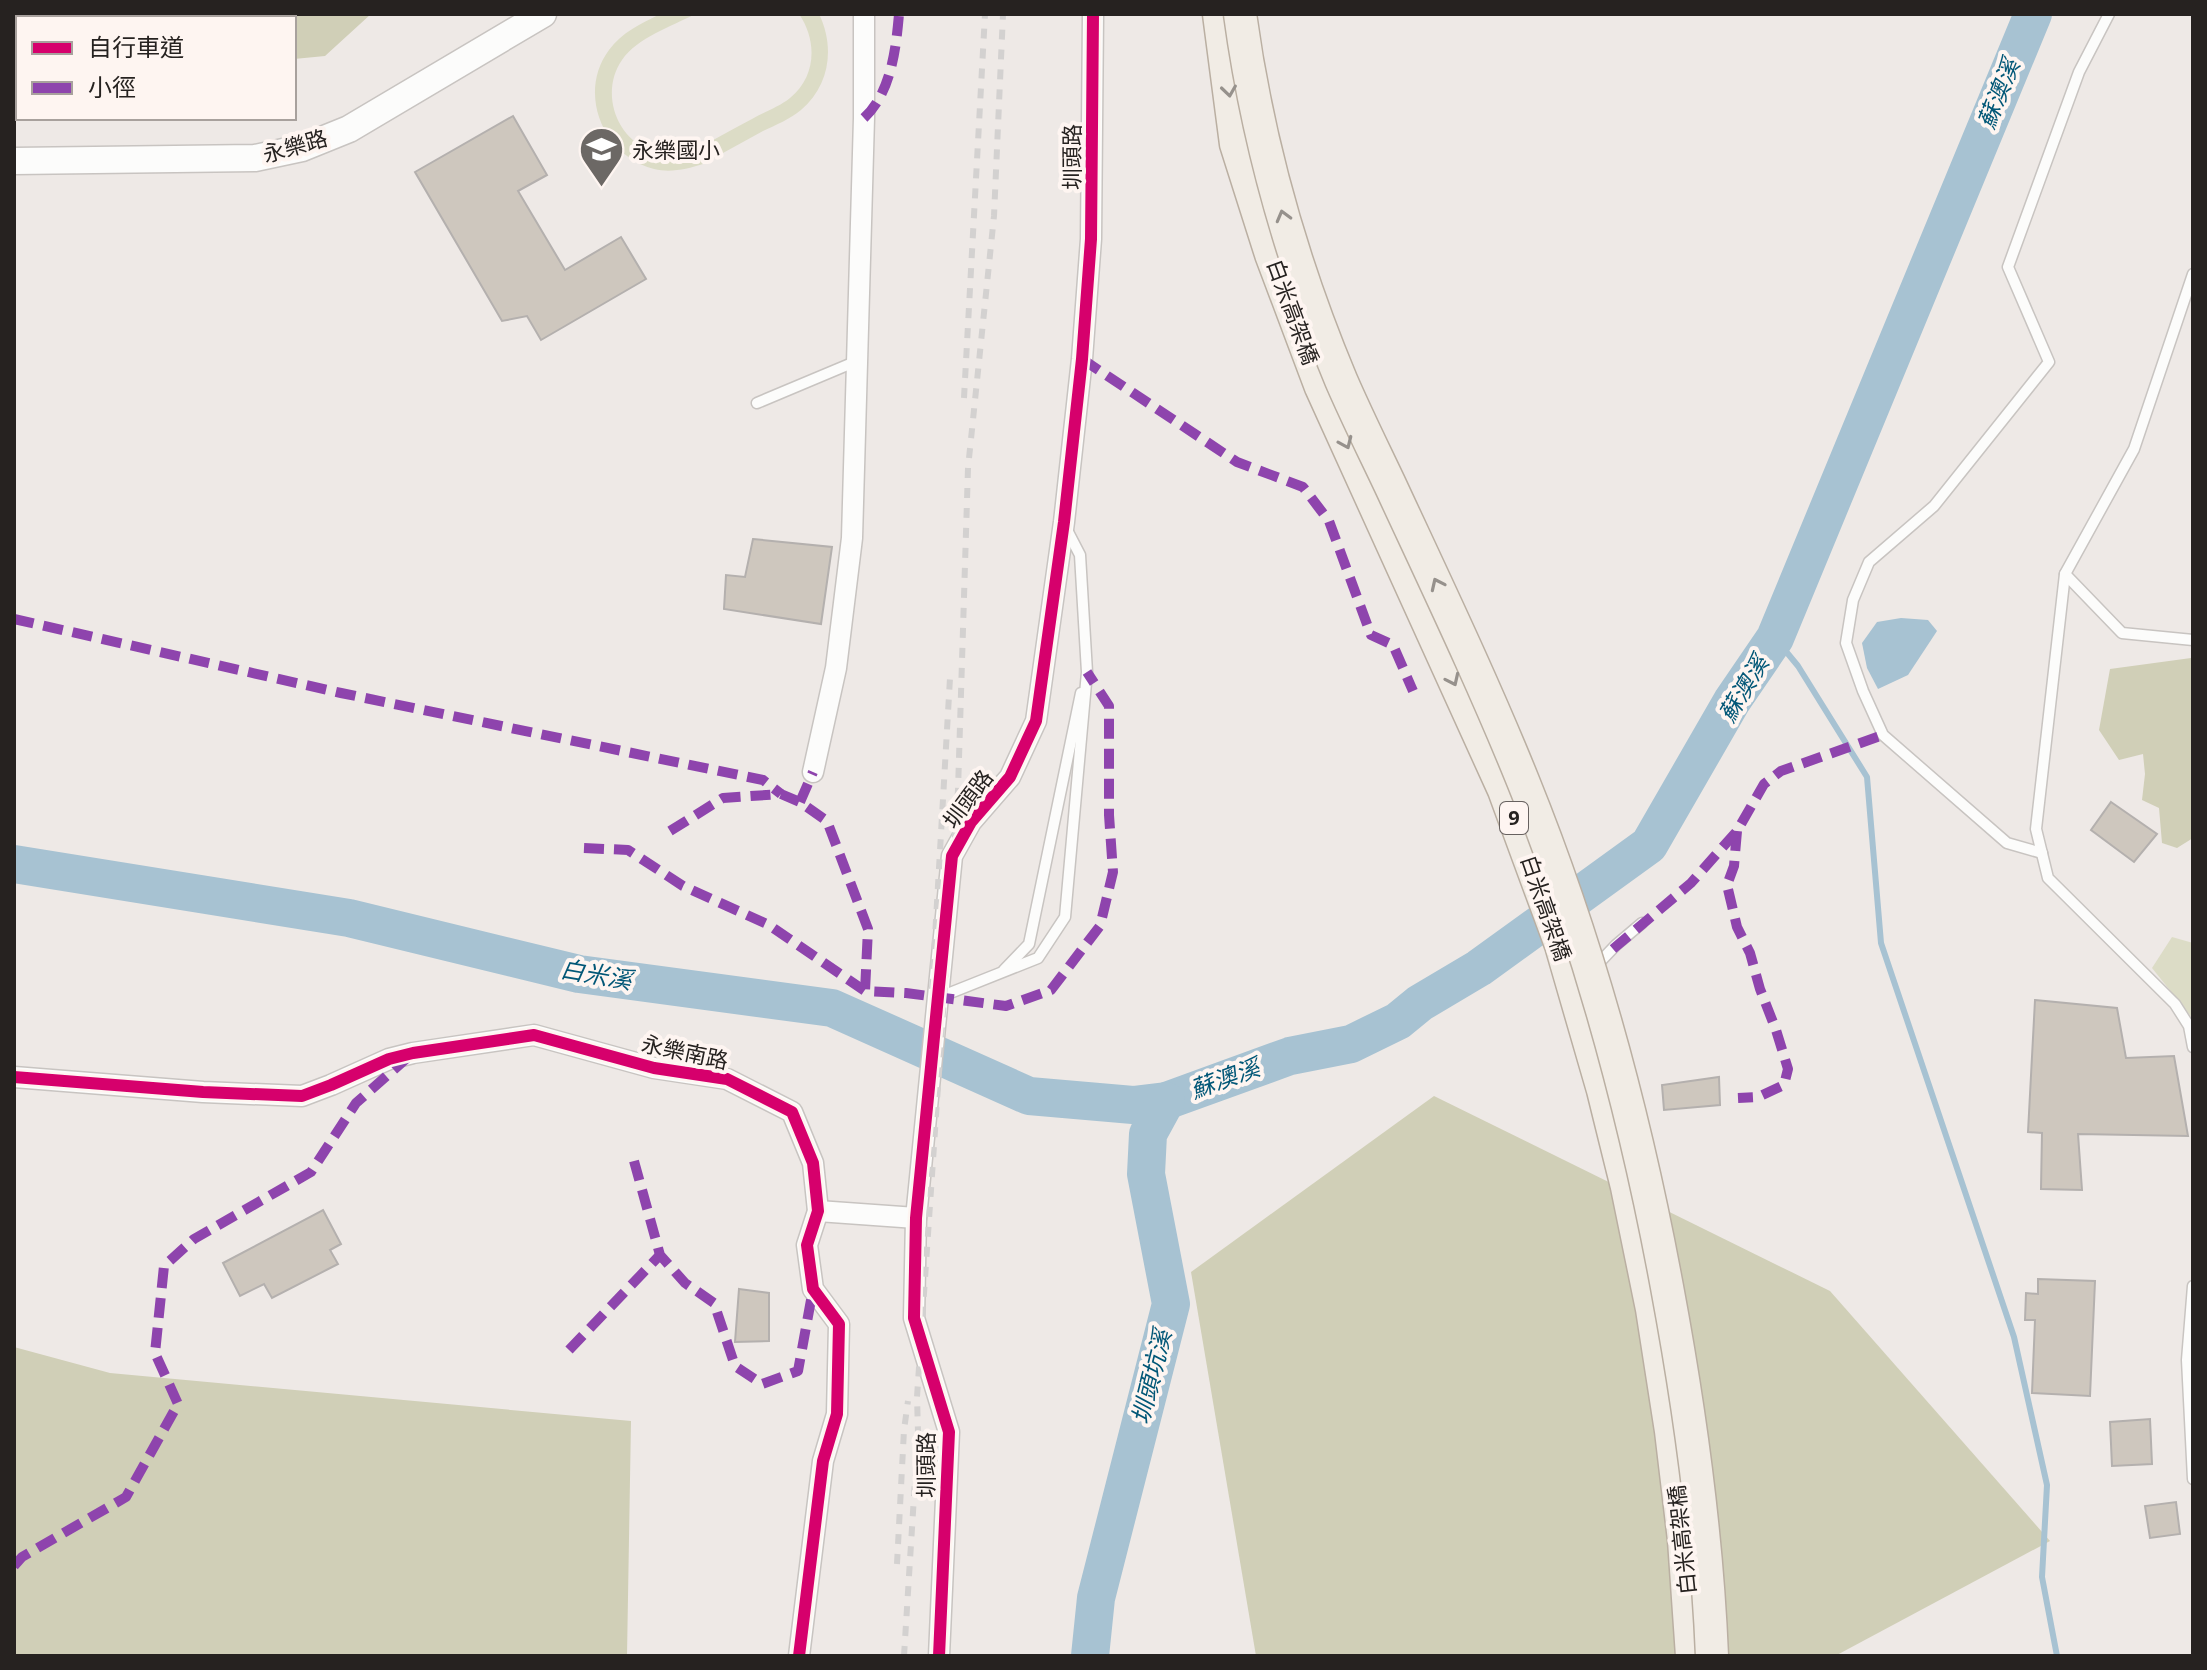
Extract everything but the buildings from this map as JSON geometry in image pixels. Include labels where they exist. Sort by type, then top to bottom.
[{"type":"main road","name":"白米高架橋","points":[[1219,14],[1236,144],[1271,254],[1321,387],[1504,790],[1561,945],[1581,975],[1631,1115],[1682,1365],[1701,1493],[1712,1656]]},
{"type":"main road","name":"白米高架橋","points":[[1240,14],[1262,136],[1291,246],[1341,379],[1468,651],[1524,783],[1581,937],[1581,975],[1652,1309],[1671,1431],[1684,1540],[1692,1656]]},
{"type":"street","name":"永樂路","points":[[14,161],[255,158],[302,148],[349,129],[543,14]]},
{"type":"street","points":[[813,772],[836,668],[852,538],[864,14]]},
{"type":"street","name":"圳頭路","points":[[939,1656],[949,1432],[914,1318],[916,1218],[952,856],[971,822],[1010,777],[1036,721],[1064,522],[1082,359],[1091,239],[1093,14]]},
{"type":"street","name":"永樂南路","points":[[14,1077],[203,1092],[302,1096],[389,1059],[534,1035],[654,1068],[727,1079],[792,1112],[813,1163],[818,1211],[807,1245],[813,1289],[839,1324],[837,1414],[823,1461],[799,1656]]},
{"type":"street","points":[[818,1211],[916,1218]]},
{"type":"lane","points":[[2042,853],[2007,843],[1883,735],[1846,643],[1853,600],[1869,562],[1934,506],[2049,362],[2008,267],[2079,72],[2109,14]]},
{"type":"lane","points":[[2193,274],[2134,449],[2065,574],[2036,829],[2048,878],[2175,1004],[2191,1027],[2193,1047]]},
{"type":"lane","points":[[757,403],[857,361]]},
{"type":"lane","points":[[940,997],[1038,958],[1065,917],[1087,672],[1080,555],[1064,522]]},
{"type":"lane","points":[[2065,574],[2122,633],[2193,640]]},
{"type":"lane","points":[[1001,974],[1029,944],[1076,708],[1087,672]]},
{"type":"lane","points":[[1581,975],[1642,923]]},
{"type":"lane","points":[[2193,1286],[2187,1360],[2193,1479]]},
{"type":"green space","points":[[14,14],[371,14],[325,56],[296,59],[296,16],[16,16],[14,88]]},
{"type":"green space","points":[[660,14],[695,14],[637,45],[622,60],[612,85],[614,110],[619,123],[636,142],[648,149],[673,154],[697,149],[790,98],[805,79],[811,58],[809,35],[799,14],[819,14],[827,39],[824,77],[811,100],[783,122],[703,164],[679,170],[654,169],[636,162],[609,137],[600,121],[595,85],[600,67],[614,44],[632,29]]},
{"type":"green space","points":[[2191,658],[2193,838],[2177,848],[2162,843],[2159,808],[2142,800],[2145,774],[2143,754],[2119,760],[2099,730],[2110,669]]},
{"type":"green space","points":[[2172,937],[2193,943],[2193,1019],[2152,968]]},
{"type":"green space","points":[[1434,1096],[1830,1291],[2050,1541],[1835,1656],[1256,1656],[1191,1272]]},
{"type":"green space","points":[[14,1347],[110,1373],[631,1421],[627,1656],[14,1656]]},
{"type":"water","points":[[1901,618],[1928,620],[1937,631],[1908,675],[1878,689],[1867,668],[1862,643],[1877,622]]},
{"type":"waterway","name":"蘇澳溪","points":[[14,864],[349,918],[579,974],[832,1008],[1029,1096],[1133,1105],[1166,1101],[1290,1056],[1351,1044],[1398,1021],[1420,1003],[1479,968],[1649,845],[1732,701],[1775,638],[2033,14]]},
{"type":"waterway","points":[[1775,638],[1798,666],[1867,777],[1881,943],[2014,1337],[2047,1485],[2042,1577],[2057,1656]]},
{"type":"waterway","name":"圳頭坑溪","points":[[1090,1656],[1096,1598],[1171,1304],[1146,1174],[1148,1134],[1166,1101]]},
{"type":"railway","points":[[964,398],[985,14]]},
{"type":"railway","points":[[904,1656],[918,1432],[917,1397],[958,790],[968,468],[994,216],[1003,14]]},
{"type":"railway","points":[[932,989],[950,678]]},
{"type":"railway","points":[[897,1564],[908,1401]]},
{"type":"marked path","points":[[864,118],[886,83],[894,56],[899,14]]},
{"type":"marked path","points":[[1082,359],[1237,462],[1303,487],[1329,521],[1371,635],[1393,645],[1413,691]]},
{"type":"marked path","points":[[14,619],[341,693],[763,780],[781,794]]},
{"type":"marked path","points":[[584,848],[628,850],[683,886],[769,925],[865,991],[1006,1006],[1051,990],[1100,926],[1113,872],[1109,815],[1109,706],[1087,672]]},
{"type":"marked path","points":[[1613,949],[1691,883],[1737,831],[1764,784],[1781,771],[1883,735]]},
{"type":"marked path","points":[[800,802],[813,772]]},
{"type":"marked path","points":[[670,831],[723,798],[781,794],[800,802],[827,821],[868,929],[865,991]]},
{"type":"marked path","points":[[1737,831],[1734,866],[1727,885],[1737,927],[1750,953],[1788,1069],[1784,1085],[1758,1097],[1738,1098]]},
{"type":"marked path","points":[[14,1566],[22,1557],[126,1497],[178,1404],[155,1353],[164,1266],[194,1239],[311,1172],[356,1103],[407,1058]]},
{"type":"marked path","points":[[634,1161],[660,1255],[685,1283],[714,1303],[735,1366],[762,1384],[798,1371],[813,1289]]},
{"type":"marked path","points":[[569,1350],[660,1255]]},
{"type":"cycle path","points":[[939,1656],[949,1432],[914,1318],[916,1218],[952,856],[971,822],[1010,777],[1036,721],[1064,522],[1082,359],[1091,239],[1093,14]]},
{"type":"cycle path","points":[[14,1077],[203,1092],[302,1096],[389,1059],[534,1035],[654,1068],[727,1079],[792,1112],[813,1163],[818,1211],[807,1245],[813,1289],[839,1324],[837,1414],[823,1461],[799,1656]]},
{"type":"place","name":"永樂國小","points":[[601,189]]},
{"type":"water label","name":"白米溪","points":[[596,975]]}]
